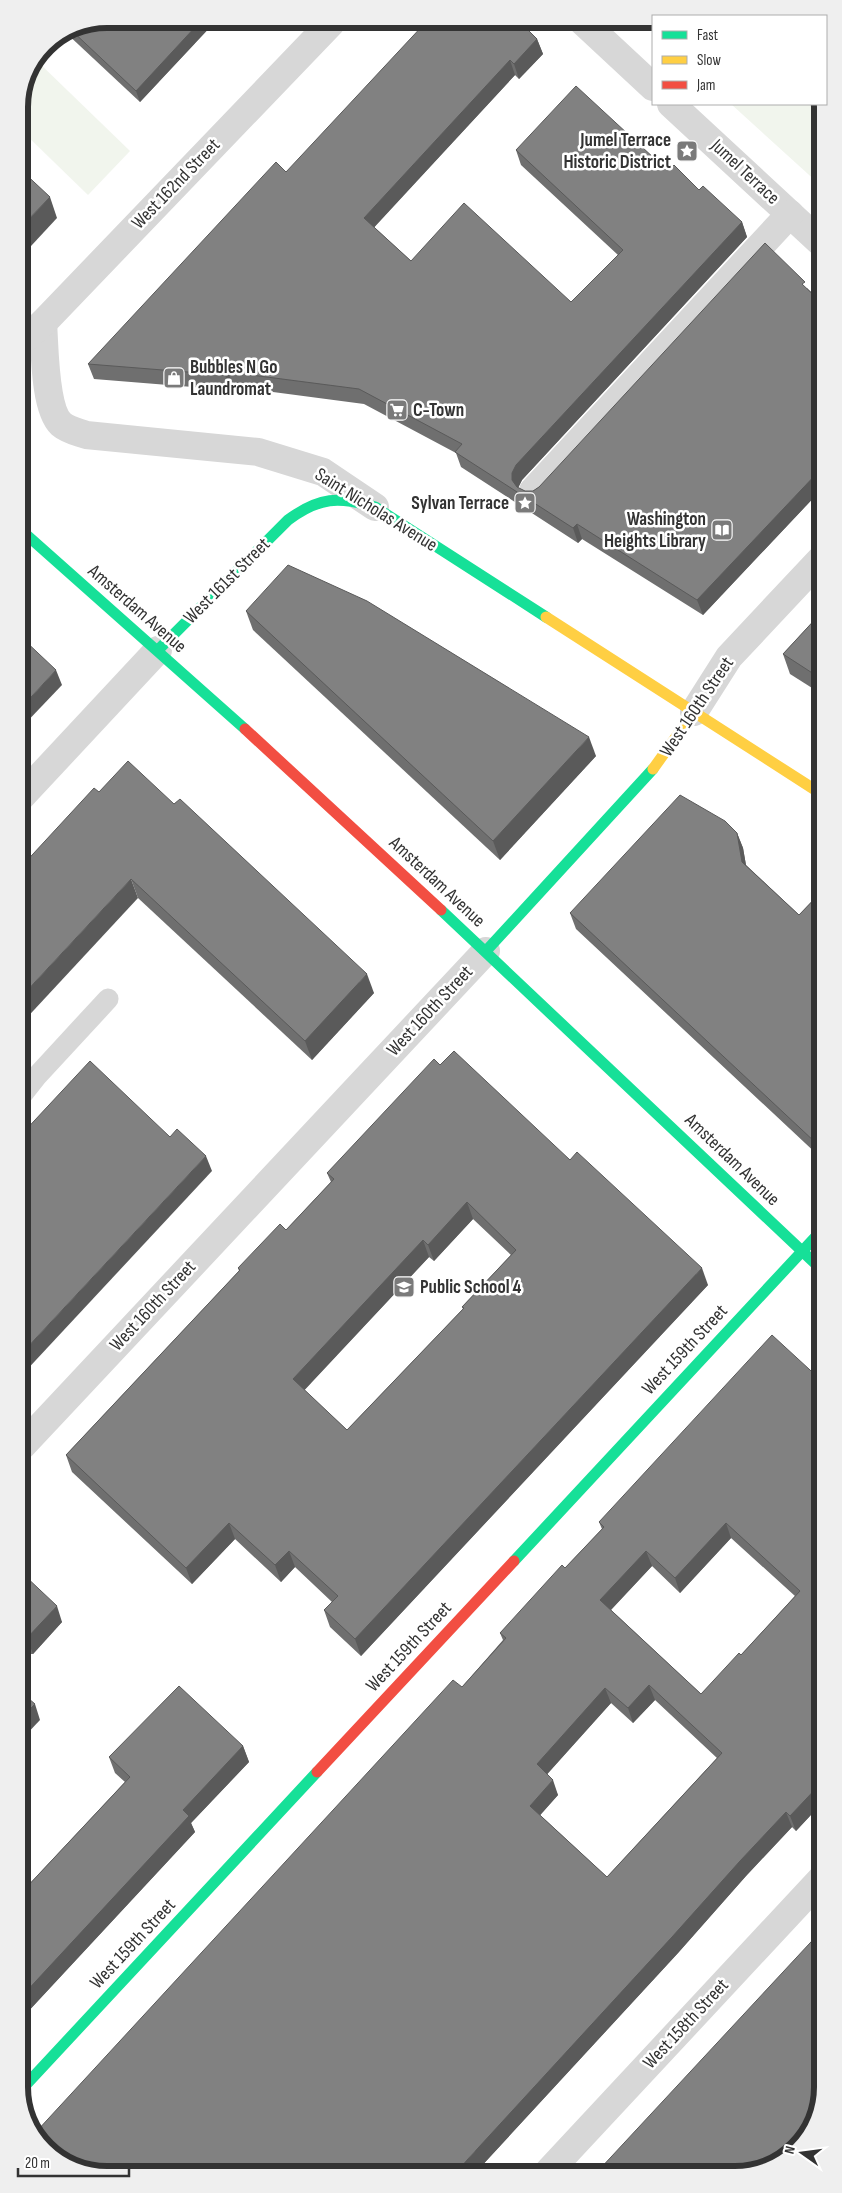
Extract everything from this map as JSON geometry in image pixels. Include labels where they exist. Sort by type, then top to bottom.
[{"type":"main road","name":"West 161st Street","points":[[158,650],[288,520],[303,508],[325,500],[340,499],[356,500],[375,506]]},
{"type":"main road","name":"Saint Nicholas Avenue","points":[[375,506],[814,789]]},
{"type":"main road","name":"Amsterdam Avenue","points":[[28,536],[158,650],[486,951],[814,1262]]},
{"type":"main road","name":"West 160th Street","points":[[486,951],[656,766],[694,712]]},
{"type":"main road","name":"West 159th Street","points":[[28,2083],[814,1238]]},
{"type":"street","name":"West 162nd Street","points":[[28,337],[325,28]]},
{"type":"street","points":[[590,28],[652,86]]},
{"type":"street","name":"Jumel Terrace","points":[[672,105],[814,236]]},
{"type":"street","points":[[533,490],[790,214]]},
{"type":"street","name":"Saint Nicholas Avenue","points":[[43,323],[53,410],[61,424],[86,435],[258,452],[323,472],[375,506]]},
{"type":"street","name":"West 160th Street","points":[[694,712],[729,657],[814,566]]},
{"type":"street","name":"West 161st Street","points":[[28,789],[158,650]]},
{"type":"street","name":"West 160th Street","points":[[28,1440],[486,951]]},
{"type":"street","name":"West 158th Street","points":[[554,2166],[814,1887]]},
{"type":"lane","points":[[28,1087],[108,999]]},
{"type":"shaded area","points":[[40,64],[130,151],[88,195],[28,137],[30,86]]},
{"type":"shaded area","points":[[732,105],[814,105],[814,179]]},
{"type":"building","points":[[106,28],[194,28],[136,91],[75,34],[91,29]]},
{"type":"building","points":[[420,28],[526,28],[537,39],[514,64],[510,60],[364,218],[411,261],[464,203],[571,302],[623,250],[516,150],[576,86],[668,171],[674,165],[699,190],[703,186],[742,222],[516,465],[512,473],[512,480],[517,487],[525,491],[533,491],[539,487],[765,243],[805,282],[802,284],[814,295],[814,476],[697,600],[577,524],[573,528],[455,452],[462,444],[359,389],[228,372],[225,375],[88,364],[276,162],[286,172]]},
{"type":"building","points":[[28,176],[50,197],[28,220]]},
{"type":"building","points":[[288,565],[367,601],[589,737],[493,841],[246,611]]},
{"type":"building","points":[[814,620],[814,674],[783,654]]},
{"type":"building","points":[[28,644],[56,670],[28,700]]},
{"type":"building","points":[[128,761],[174,804],[180,799],[367,974],[305,1041],[131,879],[28,989],[28,859],[94,788],[99,792]]},
{"type":"building","points":[[680,795],[725,821],[737,833],[742,862],[799,915],[814,899],[814,1141],[570,913]]},
{"type":"building","points":[[454,1051],[570,1160],[577,1152],[702,1268],[355,1639],[324,1610],[338,1596],[289,1551],[275,1565],[229,1523],[186,1568],[66,1455],[240,1270],[238,1268],[280,1224],[286,1230],[334,1179],[327,1173],[434,1059],[440,1065]],"holes":[[[467,1202],[516,1250],[462,1307],[464,1308],[347,1430],[293,1379],[423,1240],[428,1245]]]},
{"type":"building","points":[[90,1061],[170,1137],[177,1129],[206,1156],[28,1347],[28,1127]]},
{"type":"building","points":[[772,1335],[814,1374],[814,1791],[790,1816],[786,1812],[462,2166],[101,2165],[81,2161],[58,2149],[39,2128],[453,1680],[462,1687],[506,1638],[500,1633],[562,1565],[565,1568],[604,1527],[599,1522]],"holes":[[[726,1523],[800,1591],[741,1655],[739,1653],[701,1694],[600,1600],[646,1551],[675,1578]],[[649,1685],[722,1753],[607,1877],[530,1806],[553,1780],[537,1764],[605,1688],[628,1708]]]},
{"type":"building","points":[[28,1579],[57,1606],[28,1637]]},
{"type":"building","points":[[179,1686],[243,1746],[183,1810],[189,1816],[28,1990],[28,1886],[130,1777],[109,1757]]},
{"type":"building","points":[[28,1698],[35,1704],[28,1711]]},
{"type":"building","points":[[814,1939],[814,2097],[812,2107],[803,2128],[777,2128],[777,2154],[761,2161],[736,2166],[603,2166]]},
{"type":"traffic: fast","points":[[158,650],[288,520],[299,512],[320,503],[340,500],[375,507],[546,617]]},
{"type":"traffic: fast","points":[[28,536],[245,729]]},
{"type":"traffic: fast","points":[[486,951],[653,769]]},
{"type":"traffic: fast","points":[[441,910],[814,1262]]},
{"type":"traffic: fast","points":[[514,1561],[814,1239]]},
{"type":"traffic: fast","points":[[28,2083],[317,1772]]},
{"type":"traffic: slow","points":[[546,617],[814,789]]},
{"type":"traffic: slow","points":[[653,769],[694,712]]},
{"type":"traffic: jam","points":[[245,729],[441,910]]},
{"type":"traffic: jam","points":[[317,1772],[514,1561]]},
{"type":"place","name":"Jumel Terrace Historic District","points":[[687,151]]},
{"type":"place","name":"Bubbles N Go Laundromat","points":[[174,378]]},
{"type":"place","name":"C-Town","points":[[397,410]]},
{"type":"place","name":"Sylvan Terrace","points":[[525,503]]},
{"type":"place","name":"Washington Heights Library","points":[[722,530]]},
{"type":"place","name":"Public School 4","points":[[404,1287]]}]
